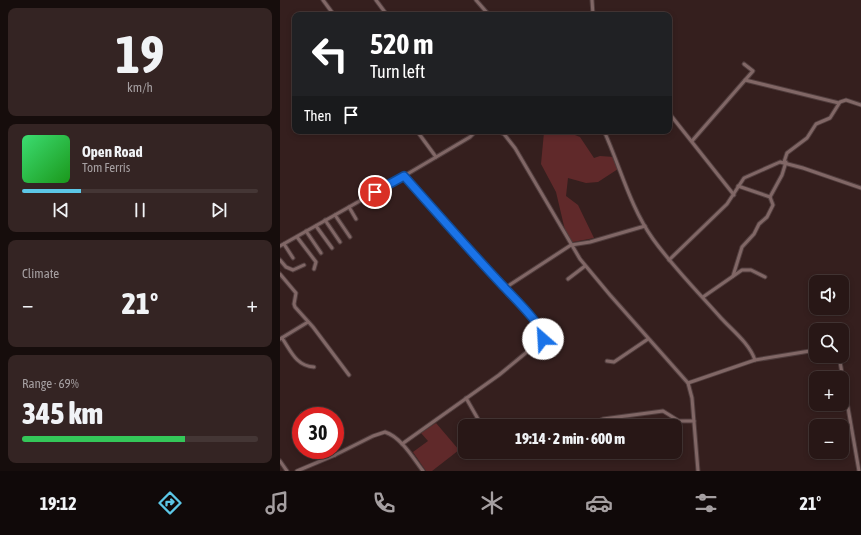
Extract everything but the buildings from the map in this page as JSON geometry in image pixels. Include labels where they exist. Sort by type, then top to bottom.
[{"type":"street","points":[[322,0],[332,12]]},
{"type":"street","points":[[376,0],[385,12]]},
{"type":"street","points":[[476,0],[486,12]]},
{"type":"street","points":[[592,0],[594,12]]},
{"type":"street","points":[[692,141],[753,71],[744,64]]},
{"type":"street","points":[[745,80],[839,104]]},
{"type":"street","points":[[770,197],[780,180],[787,153],[807,138],[816,124],[830,118],[842,101],[846,100],[861,105]]},
{"type":"street","points":[[672,117],[734,195]]},
{"type":"street","points":[[419,134],[436,157]]},
{"type":"street","points":[[280,246],[404,176],[473,134]]},
{"type":"street","points":[[504,134],[515,148],[536,181],[571,245],[585,266],[688,383],[691,392],[698,471]]},
{"type":"street","points":[[605,134],[645,226],[670,260],[743,341],[753,354],[755,360]]},
{"type":"street","points":[[670,260],[727,204],[734,195],[742,179],[773,164],[785,162],[861,188]]},
{"type":"street","points":[[402,444],[499,375],[544,338],[544,335],[536,323],[404,176]]},
{"type":"street","points":[[738,186],[770,197]]},
{"type":"street","points":[[733,276],[742,247],[754,234],[759,224],[767,217],[772,209],[772,200],[770,197]]},
{"type":"street","points":[[349,207],[356,219]]},
{"type":"street","points":[[335,215],[350,237]]},
{"type":"street","points":[[325,220],[340,242]]},
{"type":"street","points":[[316,226],[332,248]]},
{"type":"street","points":[[505,288],[571,245],[590,242],[645,226]]},
{"type":"street","points":[[306,231],[321,253]]},
{"type":"street","points":[[297,237],[316,262],[314,269]]},
{"type":"street","points":[[284,244],[293,258]]},
{"type":"street","points":[[280,260],[286,267],[293,270],[304,265]]},
{"type":"street","points":[[568,279],[585,266]]},
{"type":"street","points":[[702,297],[742,270],[749,270],[765,277]]},
{"type":"street","points":[[280,274],[296,293],[294,305],[349,375]]},
{"type":"street","points":[[308,322],[281,338],[293,356],[301,364],[314,367]]},
{"type":"street","points":[[607,361],[614,362],[648,339]]},
{"type":"street","points":[[688,383],[755,360],[809,351]]},
{"type":"street","points":[[840,363],[859,471]]},
{"type":"street","points":[[466,398],[478,419]]},
{"type":"street","points":[[603,419],[663,411],[676,419]]},
{"type":"street","points":[[682,421],[694,421]]},
{"type":"street","points":[[344,451],[382,432],[390,434],[402,444],[423,471]]},
{"type":"street","points":[[297,471],[326,459]]},
{"type":"street","points":[[280,462],[287,471]]},
{"type":"shaded area","points":[[544,134],[574,134],[580,137],[594,158],[600,156],[614,157],[618,169],[598,182],[586,183],[568,178],[566,196],[578,205],[594,238],[568,243],[556,192],[541,164]]},
{"type":"shaded area","points":[[436,423],[458,449],[458,451],[432,471],[426,471],[413,452],[428,441],[421,433]]},
{"type":"route","points":[[375,192],[404,176],[480,261],[521,304],[540,328],[544,335],[543,339]]}]
